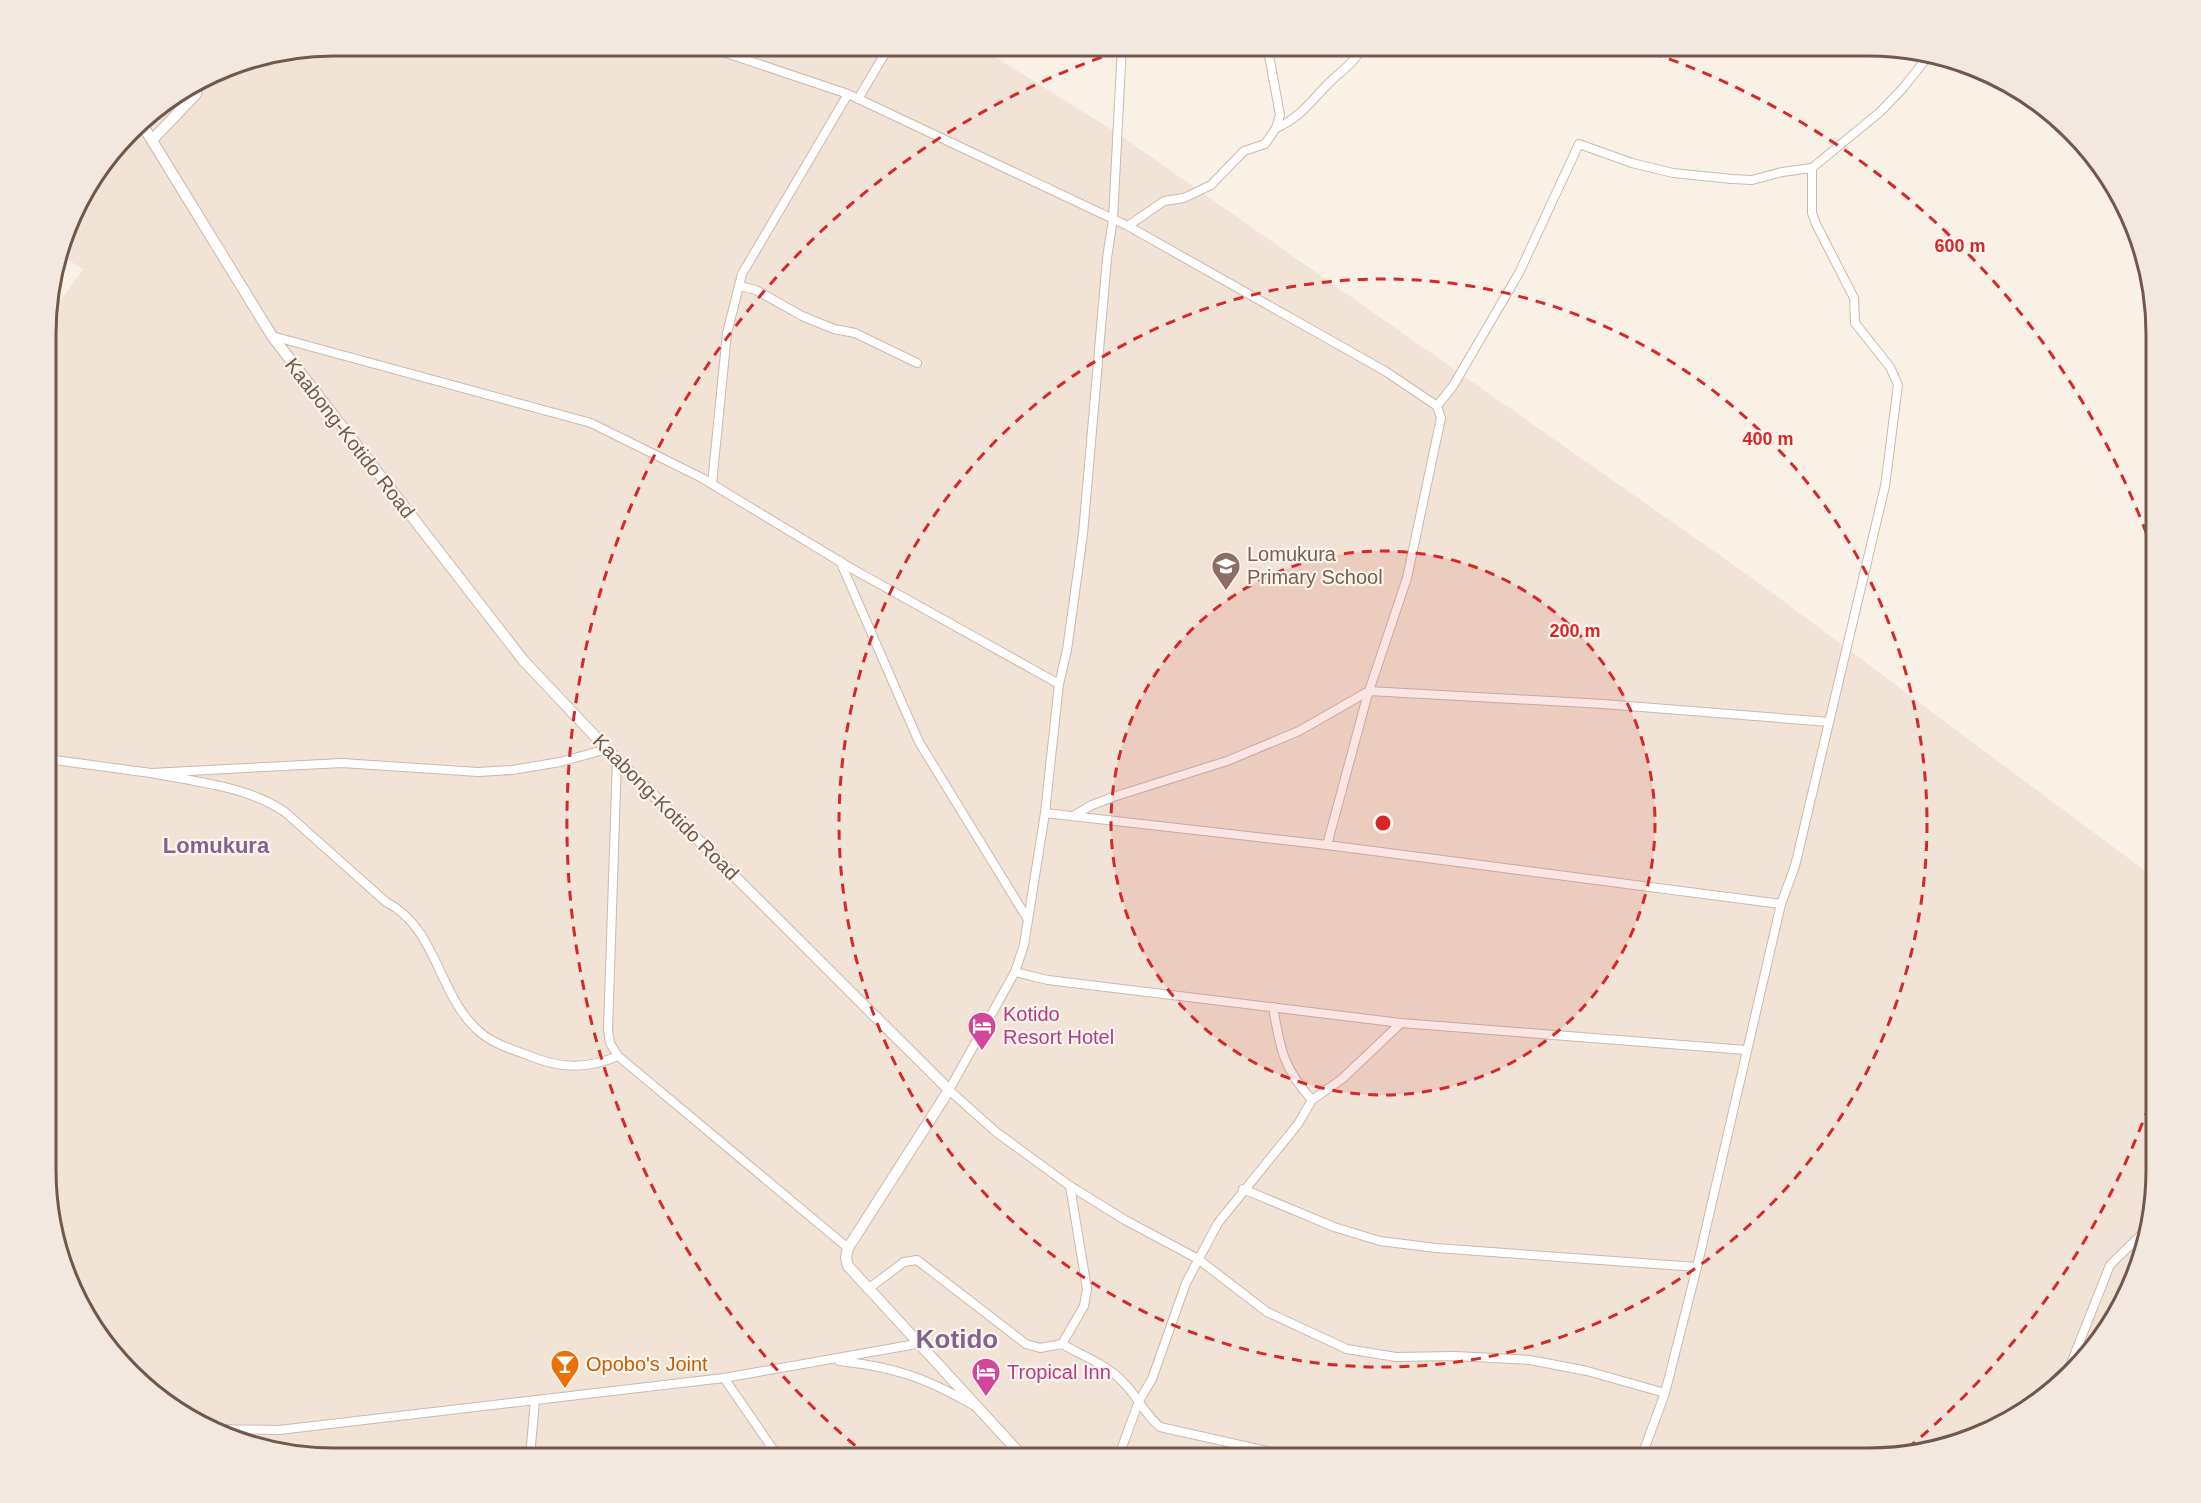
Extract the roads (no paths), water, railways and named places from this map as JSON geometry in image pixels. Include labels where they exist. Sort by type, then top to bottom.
[{"type":"street","points":[[735,56],[848,94],[1128,226],[1385,370],[1437,406],[1441,418],[1407,578],[1369,691],[1327,845]]},
{"type":"street","points":[[858,99],[883,56]]},
{"type":"street","points":[[1015,1448],[922,1343],[868,1289],[848,1266],[846,1258],[848,1248],[949,1089],[1015,972],[1024,945],[1045,813],[1059,684],[1067,650],[1083,534],[1107,258],[1113,219],[1121,56]]},
{"type":"street","points":[[1128,226],[1164,201],[1184,198],[1211,185],[1244,151],[1264,144],[1276,128],[1280,115],[1269,56]]},
{"type":"street","points":[[1276,128],[1299,115],[1358,56]]},
{"type":"street","points":[[1437,406],[1453,386],[1519,273],[1579,144],[1632,162],[1673,172],[1732,179],[1752,180],[1782,172],[1812,168],[1880,112],[1924,62]]},
{"type":"street","points":[[153,139],[196,92]]},
{"type":"street","points":[[712,484],[727,333],[742,274],[848,94]]},
{"type":"street","name":"Kaabong-Kotido Road","points":[[146,129],[272,336],[523,660],[607,749],[949,1089]]},
{"type":"street","points":[[1645,1448],[1665,1393],[1697,1267],[1781,904],[1795,866],[1885,486],[1898,385],[1890,367],[1855,322],[1854,298],[1834,258],[1821,239],[1812,213],[1812,168]]},
{"type":"street","points":[[739,286],[756,290],[802,316],[855,333],[917,363]]},
{"type":"street","points":[[272,336],[591,423],[712,484],[840,561],[1059,684]]},
{"type":"street","points":[[840,561],[919,742],[1027,918]]},
{"type":"street","points":[[1073,816],[1113,797],[1227,762],[1299,731],[1369,691],[1603,704],[1829,722]]},
{"type":"street","points":[[151,773],[342,763],[478,772],[512,770],[560,762],[607,749]]},
{"type":"street","points":[[617,759],[608,1030],[610,1043],[618,1056],[848,1248]]},
{"type":"street","points":[[56,760],[151,773],[249,793],[268,800],[285,812],[386,902],[400,909],[414,922],[463,1014],[481,1034],[540,1060],[570,1067],[597,1065],[618,1056]]},
{"type":"street","points":[[1045,813],[1327,845],[1781,904]]},
{"type":"street","points":[[1015,972],[1048,980],[1401,1023],[1746,1050]]},
{"type":"street","points":[[1273,1007],[1286,1064],[1291,1075],[1312,1100]]},
{"type":"street","points":[[1122,1448],[1139,1401],[1152,1379],[1186,1283],[1218,1223],[1298,1124],[1312,1100],[1342,1079],[1401,1023]]},
{"type":"street","points":[[949,1089],[996,1132],[1070,1186],[1125,1220],[1198,1258],[1267,1312],[1347,1349],[1396,1357],[1455,1356],[1530,1360],[1587,1371],[1665,1393]]},
{"type":"street","points":[[1062,1344],[1084,1306],[1087,1289],[1070,1186]]},
{"type":"street","points":[[1244,1189],[1334,1227],[1380,1241],[1436,1248],[1697,1267]]},
{"type":"street","points":[[2075,1355],[2110,1265],[2136,1239]]},
{"type":"street","points":[[868,1289],[904,1262],[914,1259],[1026,1344],[1040,1348],[1062,1344],[1120,1378],[1139,1401],[1148,1417],[1160,1427],[1253,1448]]},
{"type":"street","points":[[235,1429],[279,1430],[724,1378],[922,1343]]},
{"type":"street","points":[[826,1360],[908,1372],[944,1388],[981,1411]]},
{"type":"street","points":[[724,1378],[771,1448]]},
{"type":"street","points":[[531,1448],[535,1400]]},
{"type":"place","name":"Lomukura Primary School","points":[[1226,592]]},
{"type":"place","name":"Kotido Resort Hotel","points":[[982,1052]]},
{"type":"place","name":"Opobo's Joint","points":[[565,1390]]},
{"type":"place","name":"Tropical Inn","points":[[986,1398]]},
{"type":"district","name":"Lomukura","points":[[216,845]]},
{"type":"district","name":"Kotido","points":[[957,1339]]}]
